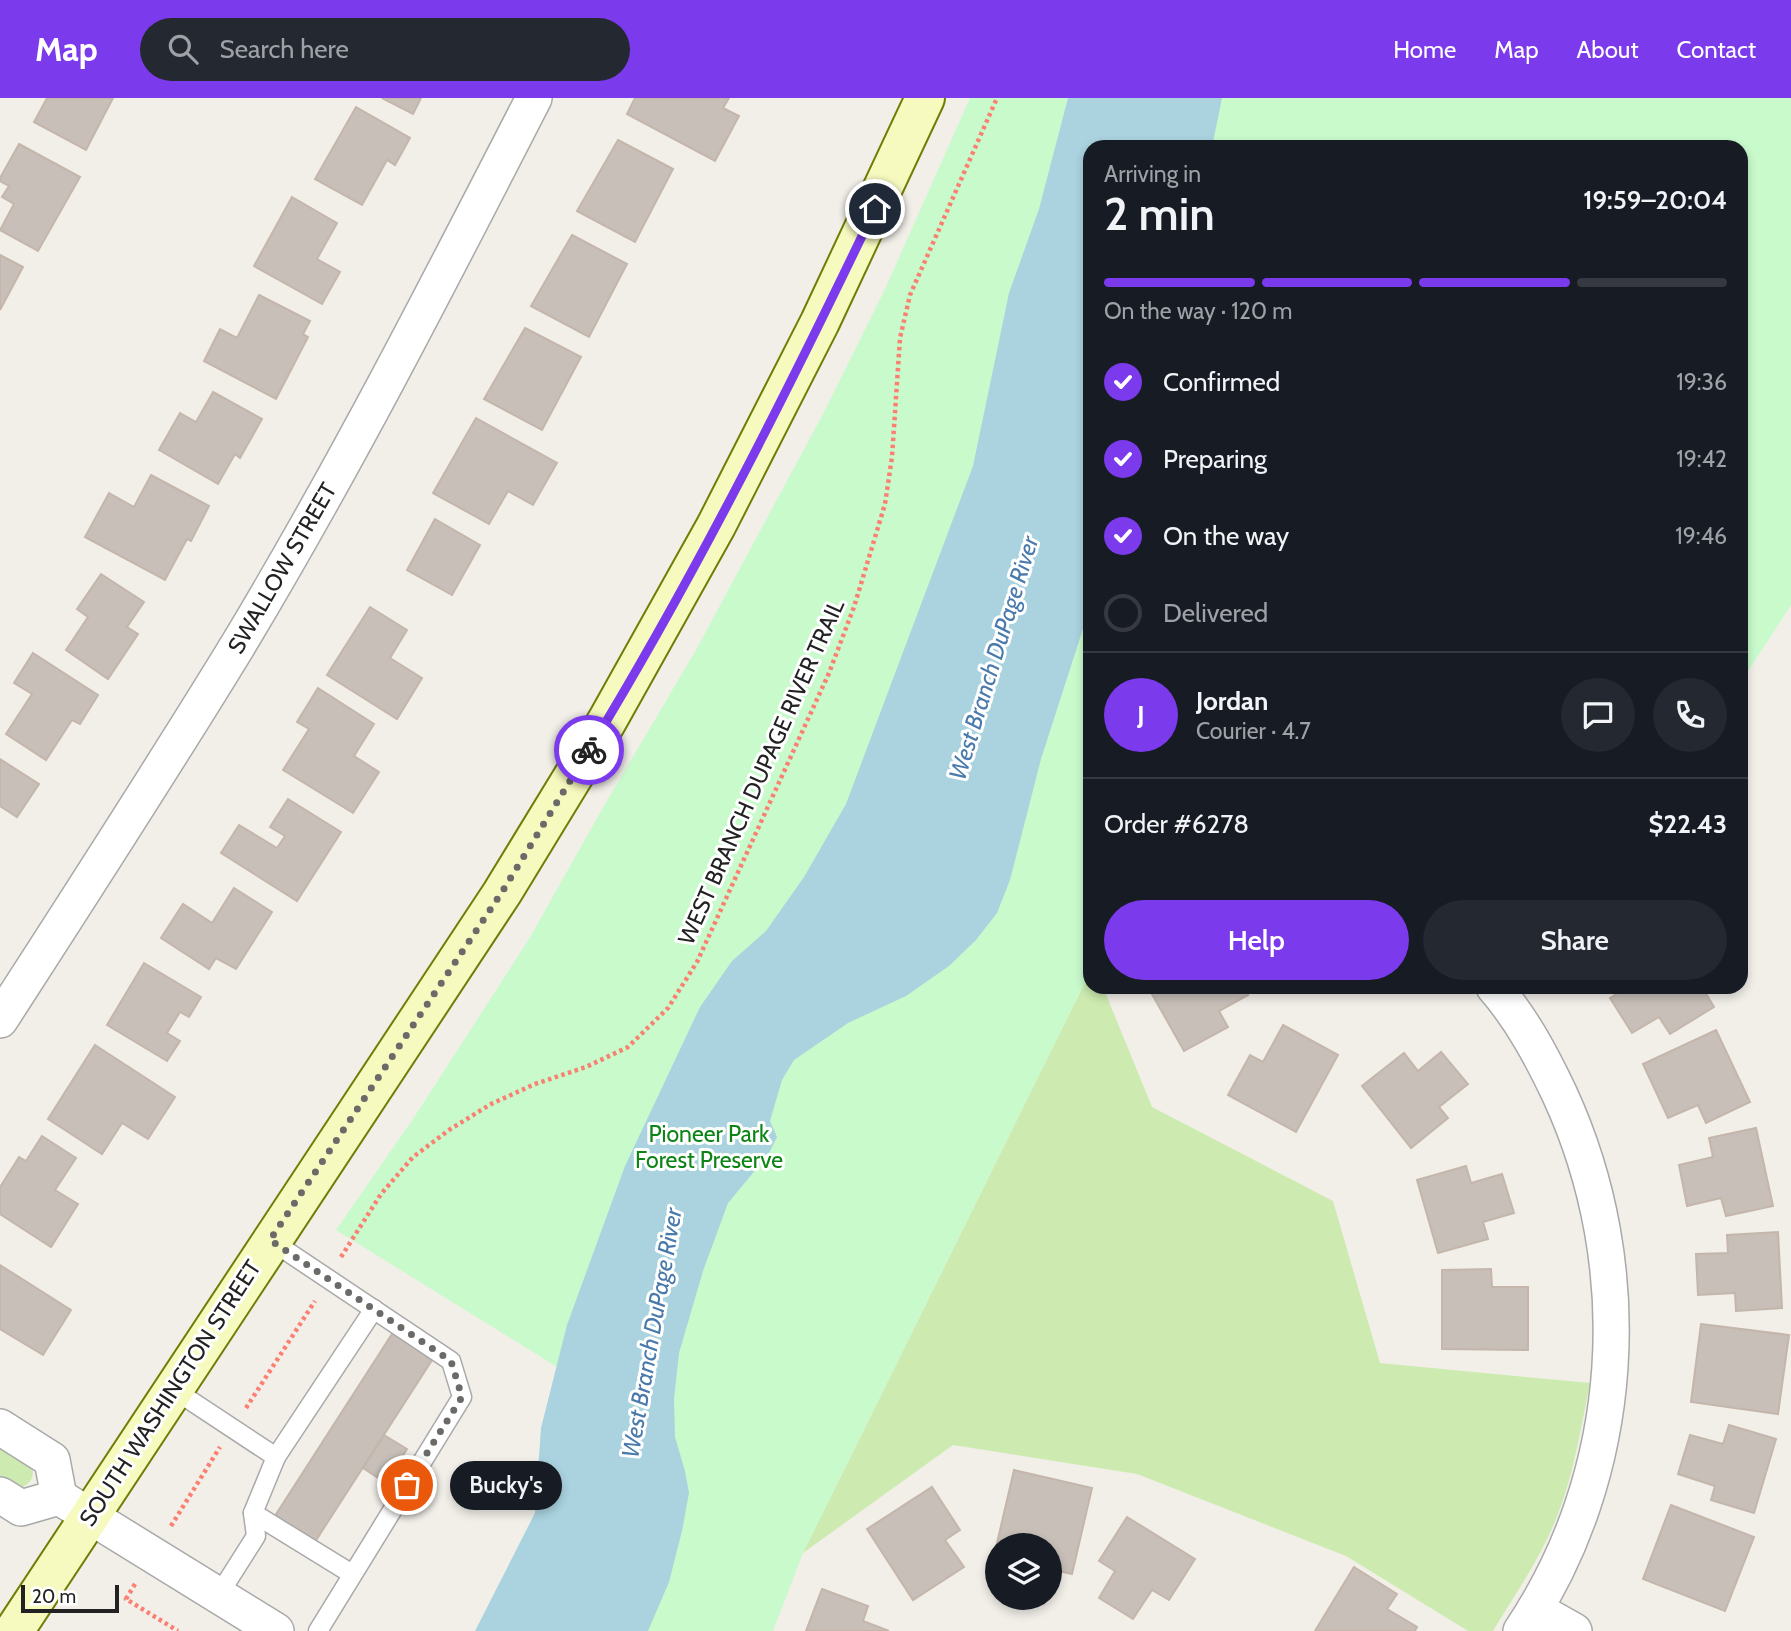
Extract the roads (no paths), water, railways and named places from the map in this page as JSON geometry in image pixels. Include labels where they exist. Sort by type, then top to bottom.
[{"type":"main road","name":"SOUTH WASHINGTON STREET","points":[[14,1631],[74,1507],[173,1389],[502,892],[607,721],[716,526],[821,322],[925,98]]},
{"type":"street","name":"SWALLOW STREET","points":[[0,1020],[277,577],[420,321],[534,98]]},
{"type":"street","points":[[1499,994],[1543,1058],[1578,1133],[1606,1239],[1613,1343],[1607,1403],[1597,1455],[1574,1528],[1548,1589],[1528,1620],[1574,1631]]},
{"type":"street","points":[[0,1427],[52,1460],[74,1507]]},
{"type":"street","points":[[0,1495],[21,1508],[74,1507],[276,1631]]},
{"type":"lane","points":[[270,1240],[451,1361],[462,1397],[318,1631]]},
{"type":"lane","points":[[218,1596],[256,1536],[253,1513],[276,1457],[374,1308]]},
{"type":"lane","points":[[173,1389],[276,1457]]},
{"type":"lane","points":[[253,1513],[352,1574]]},
{"type":"water","name":"West Branch DuPage River","points":[[1068,98],[1222,98],[1213,140],[1083,140],[1083,629],[1041,759],[1010,880],[997,913],[976,940],[949,966],[906,996],[848,1023],[794,1060],[782,1080],[770,1121],[777,1137],[768,1155],[728,1203],[703,1271],[679,1353],[674,1399],[675,1437],[689,1493],[669,1582],[648,1631],[475,1631],[535,1513],[541,1428],[567,1325],[625,1166],[700,1007],[732,961],[766,931],[804,877],[846,804],[973,466],[1009,293],[1039,209]]},
{"type":"place","name":"Bucky's","points":[[407,1485]]},
{"type":"park label","name":"Pioneer Park Forest Preserve","points":[[709,1147]]}]
